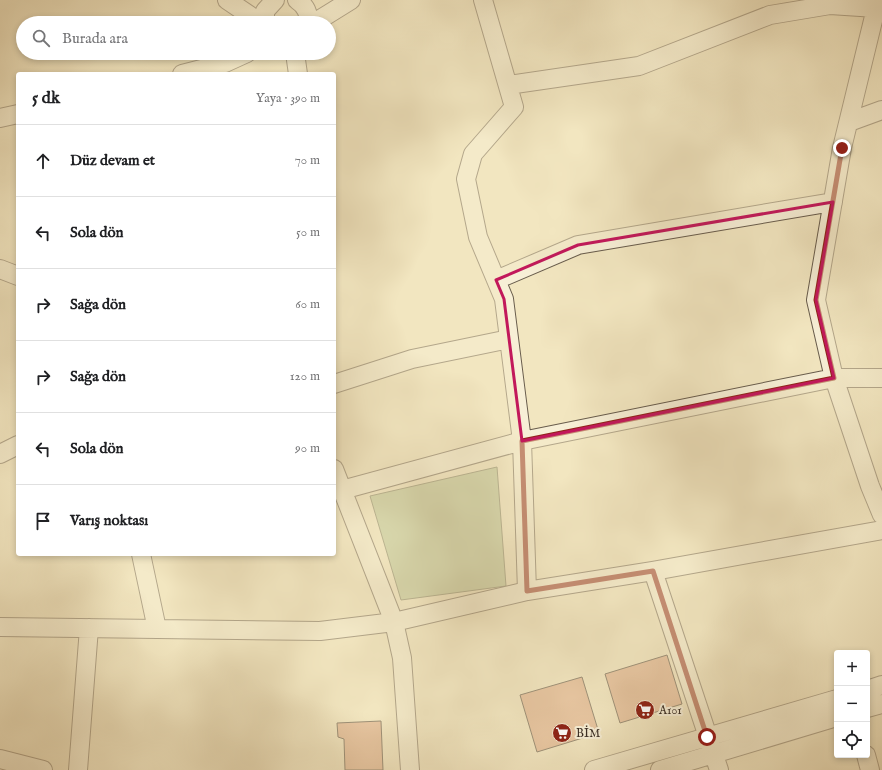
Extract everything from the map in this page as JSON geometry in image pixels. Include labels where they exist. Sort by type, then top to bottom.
[{"type":"street","points":[[227,0],[251,16]]},
{"type":"street","points":[[265,16],[265,11],[274,0]]},
{"type":"street","points":[[297,0],[304,6],[308,16]]},
{"type":"street","points":[[325,16],[350,0]]},
{"type":"street","points":[[483,0],[514,107],[473,154],[466,179],[478,237],[504,299],[522,441],[527,591]]},
{"type":"street","points":[[508,85],[639,66],[770,15],[830,5],[877,4],[842,148],[816,300],[834,378],[870,486],[882,515]]},
{"type":"street","points":[[190,72],[232,60]]},
{"type":"street","points":[[296,60],[298,72]]},
{"type":"street","points":[[849,122],[882,110]]},
{"type":"street","points":[[0,118],[16,114]]},
{"type":"street","points":[[496,280],[578,245],[833,202]]},
{"type":"street","points":[[0,269],[16,275]]},
{"type":"street","points":[[336,383],[412,359],[509,339]]},
{"type":"street","points":[[342,490],[522,441],[834,378],[882,378]]},
{"type":"street","points":[[0,454],[16,445]]},
{"type":"street","points":[[336,474],[394,622],[402,658],[410,770]]},
{"type":"street","points":[[0,627],[320,630],[394,622],[527,591],[653,571],[882,530]]},
{"type":"street","points":[[141,556],[157,629]]},
{"type":"street","points":[[653,571],[716,762]]},
{"type":"street","points":[[78,770],[89,628]]},
{"type":"street","points":[[870,689],[882,686]]},
{"type":"street","points":[[594,770],[834,700]]},
{"type":"street","points":[[870,707],[882,704]]},
{"type":"street","points":[[660,770],[716,762],[834,718]]},
{"type":"street","points":[[867,758],[870,770]]},
{"type":"street","points":[[0,759],[44,770]]},
{"type":"highlighted area","points":[[833,202],[816,300],[834,378],[522,441],[504,299],[496,280],[578,245]]},
{"type":"green space","points":[[497,467],[506,586],[401,600],[370,496]]},
{"type":"building","points":[[667,655],[682,704],[620,723],[605,674]]},
{"type":"building","points":[[582,677],[599,733],[537,752],[520,695]]},
{"type":"building","points":[[381,721],[383,770],[345,770],[344,739],[338,737],[337,723]]},
{"type":"place","name":"A101","points":[[645,710]]},
{"type":"place","name":"BİM","points":[[562,733]]},
{"type":"route","points":[[707,737],[653,571],[527,591],[522,441],[834,378],[816,300],[842,148]]}]
